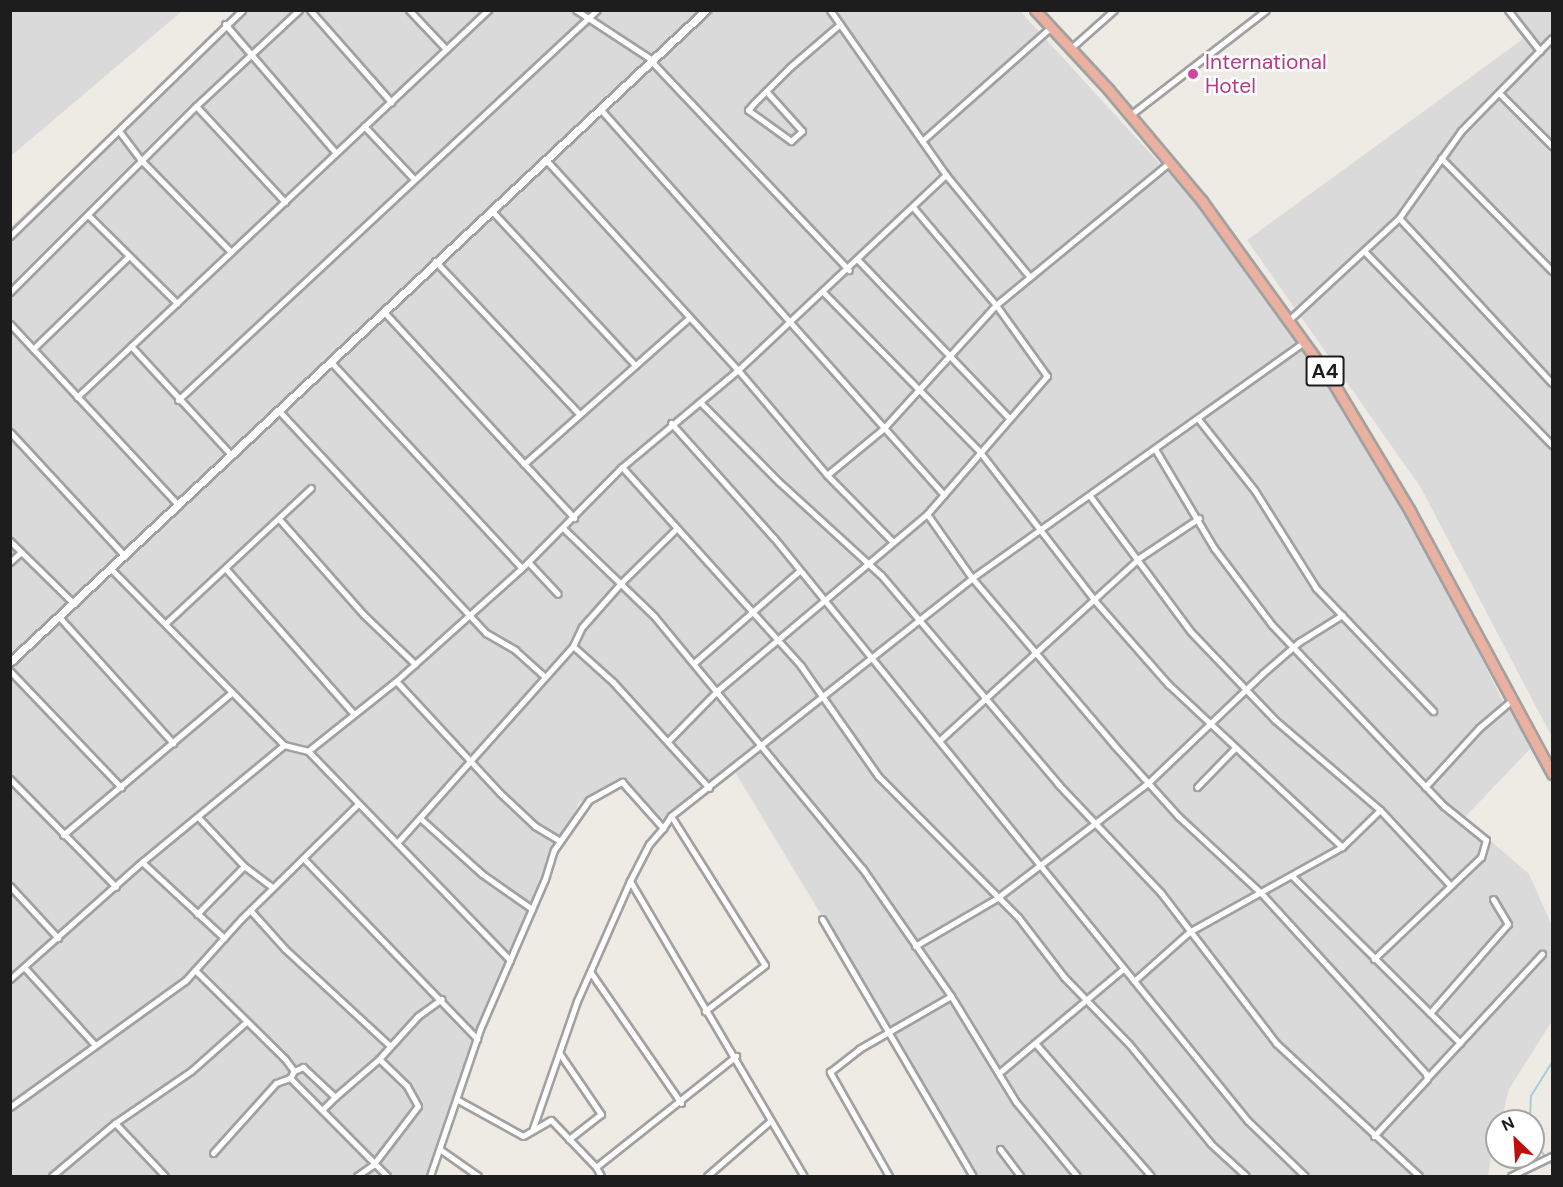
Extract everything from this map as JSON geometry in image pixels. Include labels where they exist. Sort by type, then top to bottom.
[{"type":"highway","name":"A4","points":[[1035,10],[1170,162],[1290,319],[1376,452],[1552,774]]},
{"type":"street","points":[[10,236],[225,24],[242,10]]},
{"type":"street","points":[[10,292],[89,216],[196,106],[299,10]]},
{"type":"street","points":[[310,10],[391,102]]},
{"type":"street","points":[[409,10],[446,49]]},
{"type":"street","points":[[77,398],[488,10]]},
{"type":"street","points":[[576,10],[653,62],[849,270]]},
{"type":"street","points":[[178,399],[413,178],[597,10]]},
{"type":"street","points":[[10,662],[60,618],[330,361],[385,312],[435,261],[602,111],[706,10]]},
{"type":"street","points":[[830,10],[838,25],[945,175],[1029,276]]},
{"type":"street","points":[[1070,49],[1114,10]]},
{"type":"street","points":[[1129,116],[1266,10]]},
{"type":"street","points":[[1508,10],[1540,51]]},
{"type":"street","points":[[225,24],[335,152]]},
{"type":"street","points":[[766,91],[802,131],[791,141],[748,110],[766,91],[838,25]]},
{"type":"street","points":[[922,141],[1051,27]]},
{"type":"street","points":[[1290,319],[1365,252],[1399,218],[1441,158],[1499,93],[1540,51],[1550,46],[1552,38]]},
{"type":"street","points":[[1499,93],[1552,146]]},
{"type":"street","points":[[196,106],[285,202]]},
{"type":"street","points":[[602,111],[792,321],[883,429],[944,495]]},
{"type":"street","points":[[364,126],[413,178]]},
{"type":"street","points":[[119,131],[142,161],[231,252]]},
{"type":"street","points":[[1441,158],[1552,271]]},
{"type":"street","points":[[547,161],[688,319],[738,370],[827,475],[894,542]]},
{"type":"street","points":[[827,475],[883,429],[916,390],[996,305],[1170,162]]},
{"type":"street","points":[[308,752],[353,713],[396,681],[529,563],[622,467],[671,423],[738,370],[849,270],[945,175]]},
{"type":"street","points":[[669,740],[718,690],[927,514],[1047,376],[996,305],[913,207]]},
{"type":"street","points":[[490,210],[635,365]]},
{"type":"street","points":[[89,216],[177,303]]},
{"type":"street","points":[[1399,218],[1552,383]]},
{"type":"street","points":[[1365,252],[1552,445]]},
{"type":"street","points":[[33,349],[128,257]]},
{"type":"street","points":[[858,260],[948,357],[1009,418]]},
{"type":"street","points":[[435,261],[579,414]]},
{"type":"street","points":[[823,292],[916,390],[980,452],[1095,601],[1209,725],[1342,848]]},
{"type":"street","points":[[385,312],[574,518]]},
{"type":"street","points":[[524,464],[688,319]]},
{"type":"street","points":[[10,324],[179,506]]},
{"type":"street","points":[[533,1128],[591,973],[630,881],[649,844],[670,816],[871,661],[918,620],[972,578],[1199,420],[1304,342]]},
{"type":"street","points":[[131,346],[232,456]]},
{"type":"street","points":[[330,361],[522,568]]},
{"type":"street","points":[[700,402],[779,482],[869,563],[984,699],[1094,823],[1161,893],[1276,1043],[1419,1176]]},
{"type":"street","points":[[279,411],[486,633],[515,651],[545,677]]},
{"type":"street","points":[[1199,420],[1255,491],[1316,588],[1433,711]]},
{"type":"street","points":[[671,423],[800,570],[871,661],[940,740],[1041,863],[1123,969],[1179,1031],[1248,1120],[1305,1176]]},
{"type":"street","points":[[10,432],[125,556]]},
{"type":"street","points":[[1155,449],[1226,564],[1293,648],[1425,787],[1486,840],[1480,856],[1374,959]]},
{"type":"street","points":[[622,467],[801,666],[878,776],[1018,917],[1064,977],[1087,998],[1211,1144],[1245,1176]]},
{"type":"street","points":[[166,622],[311,488]]},
{"type":"street","points":[[1090,496],[1139,558],[1191,632],[1247,691],[1344,782],[1380,810],[1449,884]]},
{"type":"street","points":[[927,514],[972,578],[1148,783],[1260,893],[1428,1077]]},
{"type":"street","points":[[940,740],[1036,655],[1139,558],[1199,518]]},
{"type":"street","points":[[279,519],[364,615],[415,664]]},
{"type":"street","points":[[397,843],[421,819],[468,762],[573,646],[582,627],[622,582],[677,528]]},
{"type":"street","points":[[564,529],[622,582],[718,690],[761,747],[862,868],[951,996],[1016,1102],[1077,1176]]},
{"type":"street","points":[[10,541],[74,604]]},
{"type":"street","points":[[10,562],[21,552]]},
{"type":"street","points":[[529,563],[558,594]]},
{"type":"street","points":[[111,569],[166,622],[231,693],[285,745],[308,752],[510,960]]},
{"type":"street","points":[[226,569],[353,713]]},
{"type":"street","points":[[694,663],[800,570]]},
{"type":"street","points":[[915,946],[997,898],[1148,783],[1293,648],[1342,615]]},
{"type":"street","points":[[60,618],[173,743]]},
{"type":"street","points":[[573,646],[669,740],[709,788]]},
{"type":"street","points":[[10,671],[120,787]]},
{"type":"street","points":[[396,681],[420,703],[468,762],[535,825],[560,841]]},
{"type":"street","points":[[63,835],[231,693]]},
{"type":"street","points":[[1425,787],[1479,728],[1512,700]]},
{"type":"street","points":[[10,979],[142,862],[285,745]]},
{"type":"street","points":[[1197,787],[1235,748]]},
{"type":"street","points":[[10,779],[116,887]]},
{"type":"street","points":[[430,1176],[441,1150],[477,1039],[560,841],[588,800],[622,782],[663,828]]},
{"type":"street","points":[[10,1107],[195,970],[272,887],[304,859],[357,805]]},
{"type":"street","points":[[1134,981],[1189,932],[1342,848],[1380,810]]},
{"type":"street","points":[[670,816],[765,965],[705,1011]]},
{"type":"street","points":[[198,817],[244,866],[272,887]]},
{"type":"street","points":[[421,819],[482,874],[532,909]]},
{"type":"street","points":[[304,859],[477,1039]]},
{"type":"street","points":[[142,862],[224,938]]},
{"type":"street","points":[[197,914],[244,866]]},
{"type":"street","points":[[1292,876],[1460,1043]]},
{"type":"street","points":[[630,881],[705,1011],[736,1056],[771,1122],[804,1176]]},
{"type":"street","points":[[10,886],[58,938]]},
{"type":"street","points":[[1430,1013],[1508,924],[1493,899]]},
{"type":"street","points":[[250,910],[285,949],[390,1046]]},
{"type":"street","points":[[822,918],[973,1176]]},
{"type":"street","points":[[1374,1136],[1542,954]]},
{"type":"street","points":[[24,967],[95,1045]]},
{"type":"street","points":[[999,1073],[1123,969]]},
{"type":"street","points":[[195,970],[294,1071]]},
{"type":"street","points":[[591,973],[681,1103]]},
{"type":"street","points":[[890,1176],[830,1072],[890,1031],[951,996]]},
{"type":"street","points":[[322,1110],[379,1059],[418,1016],[441,999]]},
{"type":"street","points":[[52,1176],[115,1123],[191,1071],[246,1022]]},
{"type":"street","points":[[1035,1043],[1151,1176]]},
{"type":"street","points":[[560,1054],[601,1114],[569,1139]]},
{"type":"street","points":[[596,1167],[681,1103],[736,1056]]},
{"type":"street","points":[[357,1176],[373,1165],[418,1106],[407,1086],[379,1059]]},
{"type":"street","points":[[213,1153],[276,1083],[290,1078],[294,1071],[303,1067],[335,1097]]},
{"type":"street","points":[[290,1078],[373,1165],[387,1176]]},
{"type":"street","points":[[458,1100],[523,1136],[550,1120],[596,1167],[601,1176]]},
{"type":"street","points":[[707,1176],[771,1122]]},
{"type":"street","points":[[115,1123],[165,1176]]},
{"type":"street","points":[[1000,1149],[1020,1176]]},
{"type":"street","points":[[441,1150],[478,1176]]},
{"type":"street","points":[[1511,1176],[1552,1156]]},
{"type":"shaded area","points":[[11,10],[182,10],[182,11],[11,156]]},
{"type":"shaded area","points":[[239,11],[1020,11],[1235,246],[1410,513],[1502,700],[1533,746],[1464,818],[1529,874],[1552,926],[1552,1021],[1509,1089],[1504,1109],[1485,1109],[1485,1169],[1489,1169],[1488,1176],[979,1176],[735,772],[666,822],[624,780],[579,802],[426,1176],[11,1176],[11,227]]},
{"type":"shaded area","points":[[1503,11],[1552,11],[1552,737],[1421,488],[1247,240],[1523,39]]},
{"type":"waterway","points":[[1530,1109],[1531,1096],[1552,1063]]},
{"type":"waterway","points":[[1545,1156],[1552,1164]]},
{"type":"place","name":"International Hotel","points":[[1193,74]]}]
